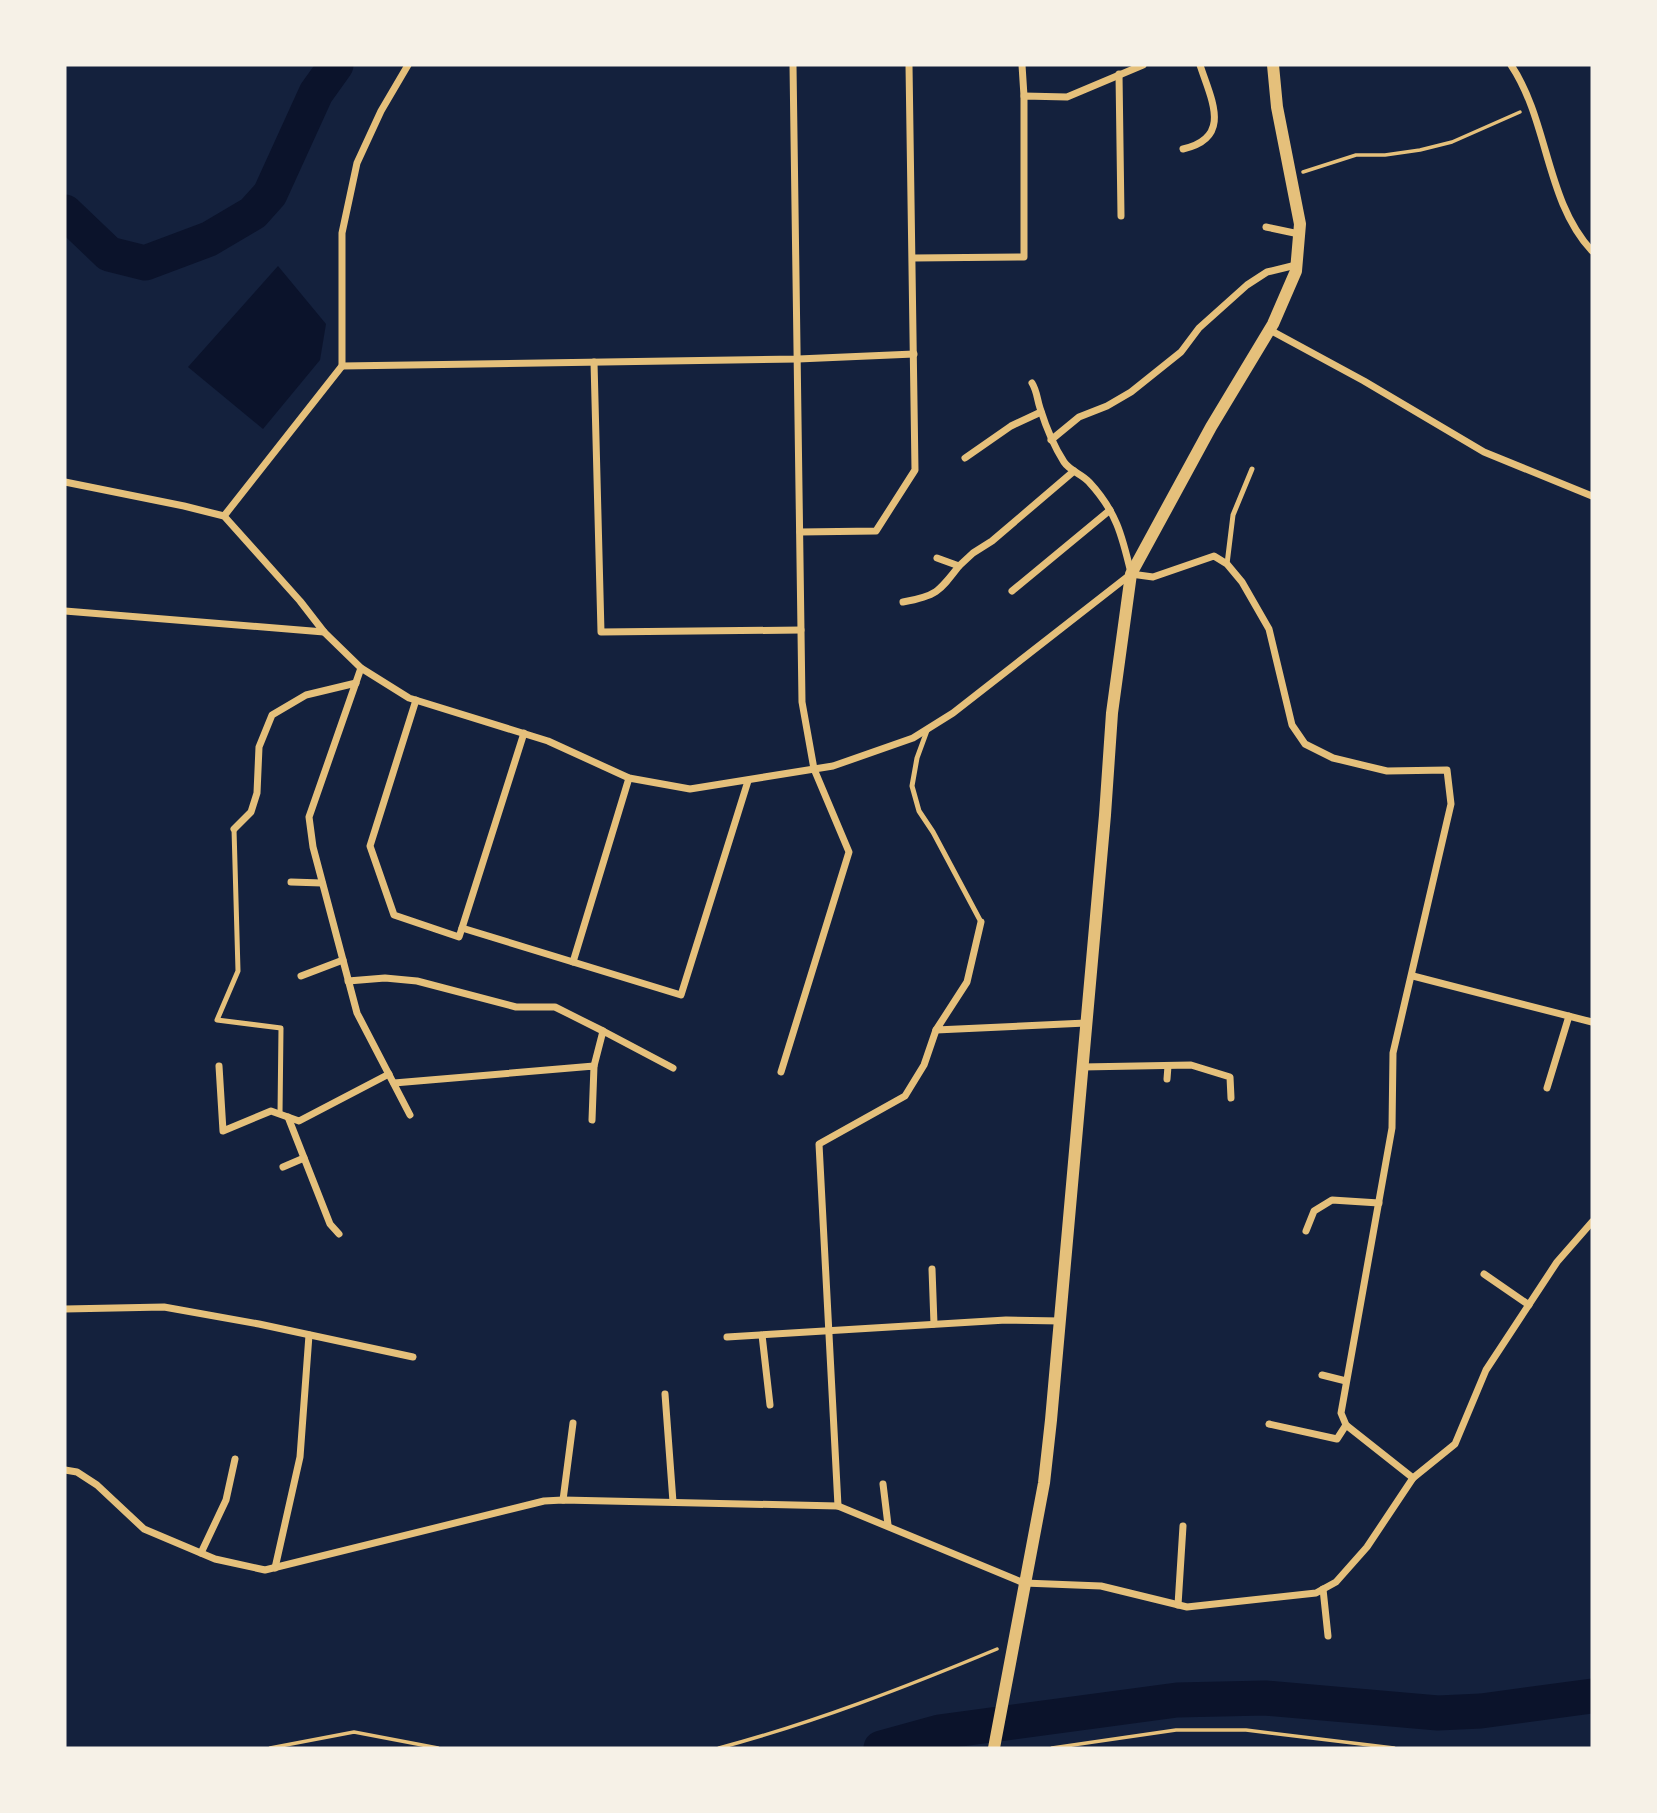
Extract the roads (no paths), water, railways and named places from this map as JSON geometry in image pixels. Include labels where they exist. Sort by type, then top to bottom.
[{"type":"street","points":[[223,516],[342,366],[342,233],[357,163],[381,111],[408,65]]},
{"type":"street","points":[[781,1072],[849,852],[814,769],[802,702],[793,65]]},
{"type":"street","points":[[800,532],[876,531],[915,470],[914,258],[909,65]]},
{"type":"street","points":[[914,258],[1024,257],[1024,96],[1021,65]]},
{"type":"street","points":[[1024,96],[1067,97],[1143,65]]},
{"type":"street","points":[[1183,149],[1206,140],[1214,128],[1216,113],[1200,65]]},
{"type":"street","points":[[994,1747],[1044,1483],[1061,1321],[1112,713],[1131,574],[1211,427],[1270,330],[1296,271],[1300,224],[1277,107],[1273,65]]},
{"type":"street","points":[[1511,65],[1522,81],[1532,107],[1562,207],[1592,251]]},
{"type":"street","points":[[1119,74],[1121,216]]},
{"type":"street","points":[[1266,227],[1299,234]]},
{"type":"street","points":[[1051,440],[1079,417],[1107,406],[1131,391],[1181,352],[1199,328],[1247,285],[1266,272],[1296,265]]},
{"type":"street","points":[[1270,330],[1364,381],[1484,452],[1592,496]]},
{"type":"street","points":[[342,366],[798,359],[914,354]]},
{"type":"street","points":[[594,362],[601,632],[802,630]]},
{"type":"street","points":[[1032,383],[1051,440],[1066,466],[1086,478],[1103,496],[1120,527],[1131,574]]},
{"type":"street","points":[[965,458],[1011,426],[1041,412]]},
{"type":"street","points":[[903,602],[939,591],[973,553],[992,541],[1074,471]]},
{"type":"street","points":[[65,482],[223,516],[300,601],[324,632],[361,668],[416,700],[548,741],[629,778],[690,789],[833,766],[913,737],[953,713],[1131,574],[1153,577],[1214,556],[1227,564],[1242,582],[1269,629],[1292,725],[1305,744],[1333,758],[1387,771],[1447,770],[1451,804],[1393,1053],[1392,1128],[1341,1413],[1346,1425],[1413,1478]]},
{"type":"street","points":[[1012,591],[1110,510]]},
{"type":"street","points":[[937,558],[960,566]]},
{"type":"street","points":[[65,611],[324,632]]},
{"type":"street","points":[[361,668],[309,817],[313,847],[357,1013],[410,1115]]},
{"type":"street","points":[[234,829],[251,812],[257,793],[259,747],[272,715],[306,695],[356,683]]},
{"type":"street","points":[[416,700],[370,846],[394,915],[459,937],[524,733]]},
{"type":"street","points":[[573,962],[629,778]]},
{"type":"street","points":[[463,928],[681,995],[748,781]]},
{"type":"street","points":[[291,882],[322,883]]},
{"type":"street","points":[[838,1506],[819,1144],[905,1096],[924,1065],[936,1030],[967,982],[981,922]]},
{"type":"street","points":[[301,976],[343,960]]},
{"type":"street","points":[[1413,976],[1592,1022]]},
{"type":"street","points":[[348,981],[384,978],[417,981],[516,1007],[555,1007],[673,1068]]},
{"type":"street","points":[[1547,1088],[1569,1016]]},
{"type":"street","points":[[936,1030],[1086,1023]]},
{"type":"street","points":[[592,1120],[594,1066],[603,1031]]},
{"type":"street","points":[[1082,1067],[1191,1065],[1230,1077],[1231,1098]]},
{"type":"street","points":[[219,1066],[223,1131],[271,1111],[299,1121],[389,1074]]},
{"type":"street","points":[[394,1083],[594,1066]]},
{"type":"street","points":[[1167,1079],[1168,1066]]},
{"type":"street","points":[[284,1116],[330,1224],[339,1234]]},
{"type":"street","points":[[284,1167],[304,1158]]},
{"type":"street","points":[[1306,1231],[1314,1211],[1332,1200],[1378,1203]]},
{"type":"street","points":[[65,1470],[78,1472],[97,1485],[144,1529],[201,1553],[265,1570],[544,1501],[673,1502],[838,1506],[1024,1583],[1101,1586],[1187,1607],[1316,1593],[1336,1582],[1367,1547],[1413,1478],[1455,1444],[1486,1370],[1556,1262],[1592,1222]]},
{"type":"street","points":[[932,1269],[934,1324]]},
{"type":"street","points":[[1484,1274],[1528,1305]]},
{"type":"street","points":[[65,1309],[164,1307],[413,1357]]},
{"type":"street","points":[[727,1337],[1006,1320],[1061,1321]]},
{"type":"street","points":[[275,1568],[300,1457],[309,1335]]},
{"type":"street","points":[[762,1335],[770,1405]]},
{"type":"street","points":[[1322,1375],[1346,1381]]},
{"type":"street","points":[[664,1394],[673,1502]]},
{"type":"street","points":[[563,1500],[573,1423]]},
{"type":"street","points":[[1269,1424],[1337,1439],[1346,1425]]},
{"type":"street","points":[[201,1553],[226,1500],[235,1459]]},
{"type":"street","points":[[883,1483],[888,1525]]},
{"type":"street","points":[[1178,1605],[1183,1526]]},
{"type":"street","points":[[1323,1589],[1328,1636]]},
{"type":"lane","points":[[1227,564],[1233,515],[1252,469]]},
{"type":"lane","points":[[928,728],[917,758],[912,786],[919,811],[981,922]]},
{"type":"lane","points":[[234,829],[238,971],[217,1020],[281,1028],[284,1116]]},
{"type":"water","points":[[278,266],[326,324],[320,360],[263,429],[188,367]]},
{"type":"waterway","points":[[65,212],[109,254],[145,263],[209,239],[253,213],[270,194],[316,93],[336,65]]},
{"type":"waterway","points":[[881,1748],[939,1732],[1177,1700],[1265,1698],[1438,1713],[1481,1711],[1592,1696]]}]
